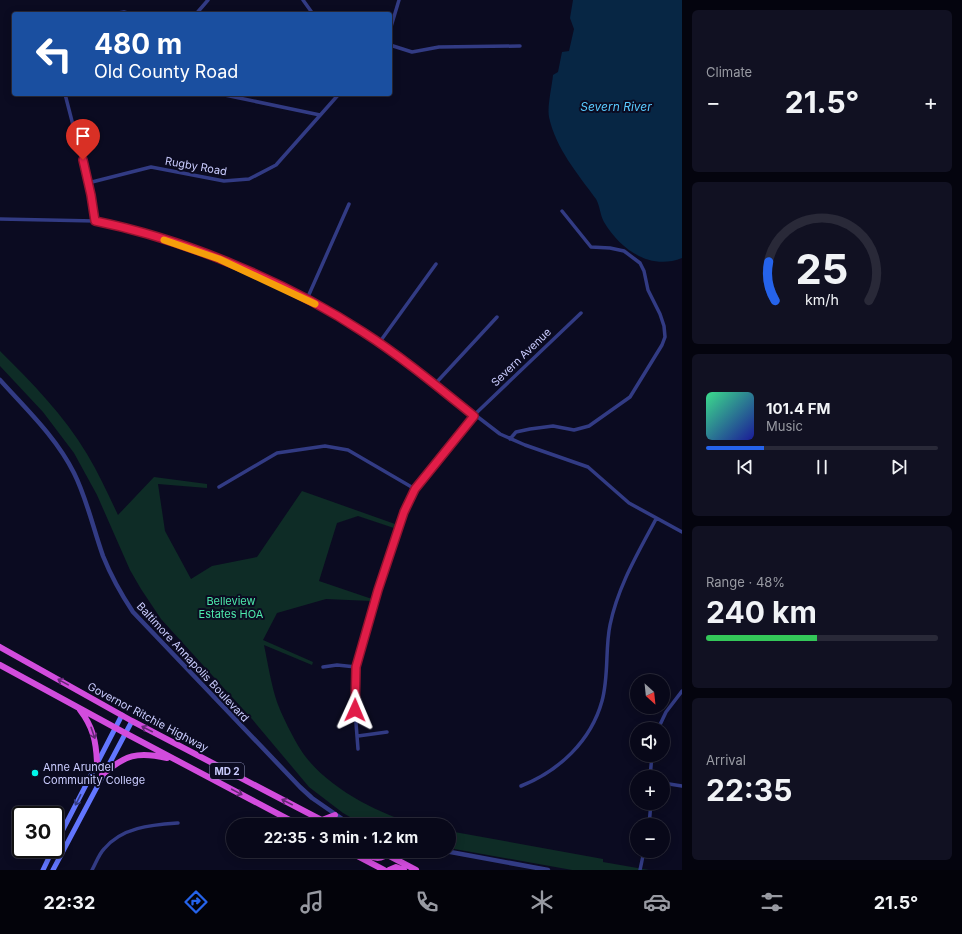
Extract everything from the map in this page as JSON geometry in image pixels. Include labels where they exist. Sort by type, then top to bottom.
[{"type":"highway","name":"Governor Ritchie Highway","points":[[0,647],[132,721],[318,818]]},
{"type":"highway","name":"MD 2","points":[[0,665],[125,734],[285,818]]},
{"type":"highway","points":[[78,707],[92,727],[95,736],[97,762]]},
{"type":"highway","points":[[102,775],[121,760],[136,755],[153,755],[177,761]]},
{"type":"highway","points":[[327,818],[335,815]]},
{"type":"highway","points":[[361,858],[384,870]]},
{"type":"highway","points":[[397,858],[416,870]]},
{"type":"highway","points":[[389,870],[396,867],[404,870]]},
{"type":"main road","points":[[64,827],[122,715]]},
{"type":"main road","points":[[53,870],[102,775],[132,721]]},
{"type":"main road","points":[[43,870],[49,858]]},
{"type":"street","points":[[198,12],[208,0]]},
{"type":"street","points":[[303,0],[312,12]]},
{"type":"street","points":[[392,23],[399,0]]},
{"type":"street","points":[[392,47],[412,52],[439,47],[520,46]]},
{"type":"street","points":[[66,96],[88,182],[95,221]]},
{"type":"street","points":[[230,96],[320,115]]},
{"type":"street","name":"Rugby Road","points":[[88,182],[151,167],[224,181],[250,179],[276,165],[337,96]]},
{"type":"street","points":[[307,299],[349,204]]},
{"type":"street","points":[[510,439],[516,432],[537,428],[553,426],[574,430],[582,429],[610,413],[634,392],[665,337],[664,326],[660,314],[646,283],[644,271],[640,263],[624,251],[610,248],[591,247],[562,211]]},
{"type":"street","points":[[0,219],[95,221],[153,236],[219,259],[307,299],[379,343],[435,384],[474,416],[510,439],[588,467],[630,503],[656,519],[682,532]]},
{"type":"street","points":[[379,343],[436,264]]},
{"type":"street","name":"Severn Avenue","points":[[358,749],[355,710],[356,667],[394,539],[404,512],[415,489],[474,416],[581,313]]},
{"type":"street","points":[[435,384],[497,317]]},
{"type":"street","name":"Baltimore Annapolis Boulevard","points":[[0,380],[53,439],[68,461],[79,486],[108,568],[123,597],[133,612],[146,628],[300,787],[340,818]]},
{"type":"street","points":[[218,487],[277,453],[325,446],[348,450],[415,489]]},
{"type":"street","points":[[521,786],[533,781],[558,765],[575,750],[589,732],[602,701],[610,625],[620,590],[656,519]]},
{"type":"street","points":[[323,667],[337,665],[356,667]]},
{"type":"street","points":[[661,722],[666,712],[682,691]]},
{"type":"street","points":[[358,736],[387,732]]},
{"type":"street","points":[[670,784],[682,786]]},
{"type":"street","points":[[92,870],[104,849],[122,834],[141,827],[178,823]]},
{"type":"street","points":[[456,853],[548,870]]},
{"type":"street","points":[[640,870],[643,858]]},
{"type":"green space","name":"Belleview Estates HOA","points":[[0,351],[36,387],[58,413],[78,440],[91,462],[118,515],[154,477],[207,484],[207,488],[158,484],[165,531],[191,579],[212,566],[257,557],[302,491],[395,524],[394,528],[358,516],[337,523],[319,581],[372,599],[371,601],[326,599],[277,613],[263,640],[313,662],[312,665],[264,645],[277,702],[282,715],[305,756],[315,768],[341,789],[356,799],[398,818],[352,818],[309,787],[252,719],[161,619],[130,570],[97,495],[74,453],[43,412],[0,366]]},
{"type":"green space","points":[[456,832],[603,859],[603,862],[649,870],[572,870],[456,849]]},
{"type":"water","name":"Severn River","points":[[573,0],[682,0],[682,258],[659,262],[647,259],[627,249],[618,241],[604,222],[596,199],[568,161],[552,129],[549,117],[549,102],[553,75],[558,72],[562,52],[569,51],[574,29],[570,18]]},
{"type":"slow traffic","points":[[164,240],[196,250],[239,267],[315,304]]},
{"type":"place","name":"Anne Arundel Community College","points":[[35,773]]},
{"type":"route","points":[[83,160],[93,203],[92,211],[95,221],[153,236],[196,250],[239,267],[307,299],[364,332],[418,371],[474,416],[415,489],[404,512],[378,590],[356,667],[355,710]]}]
